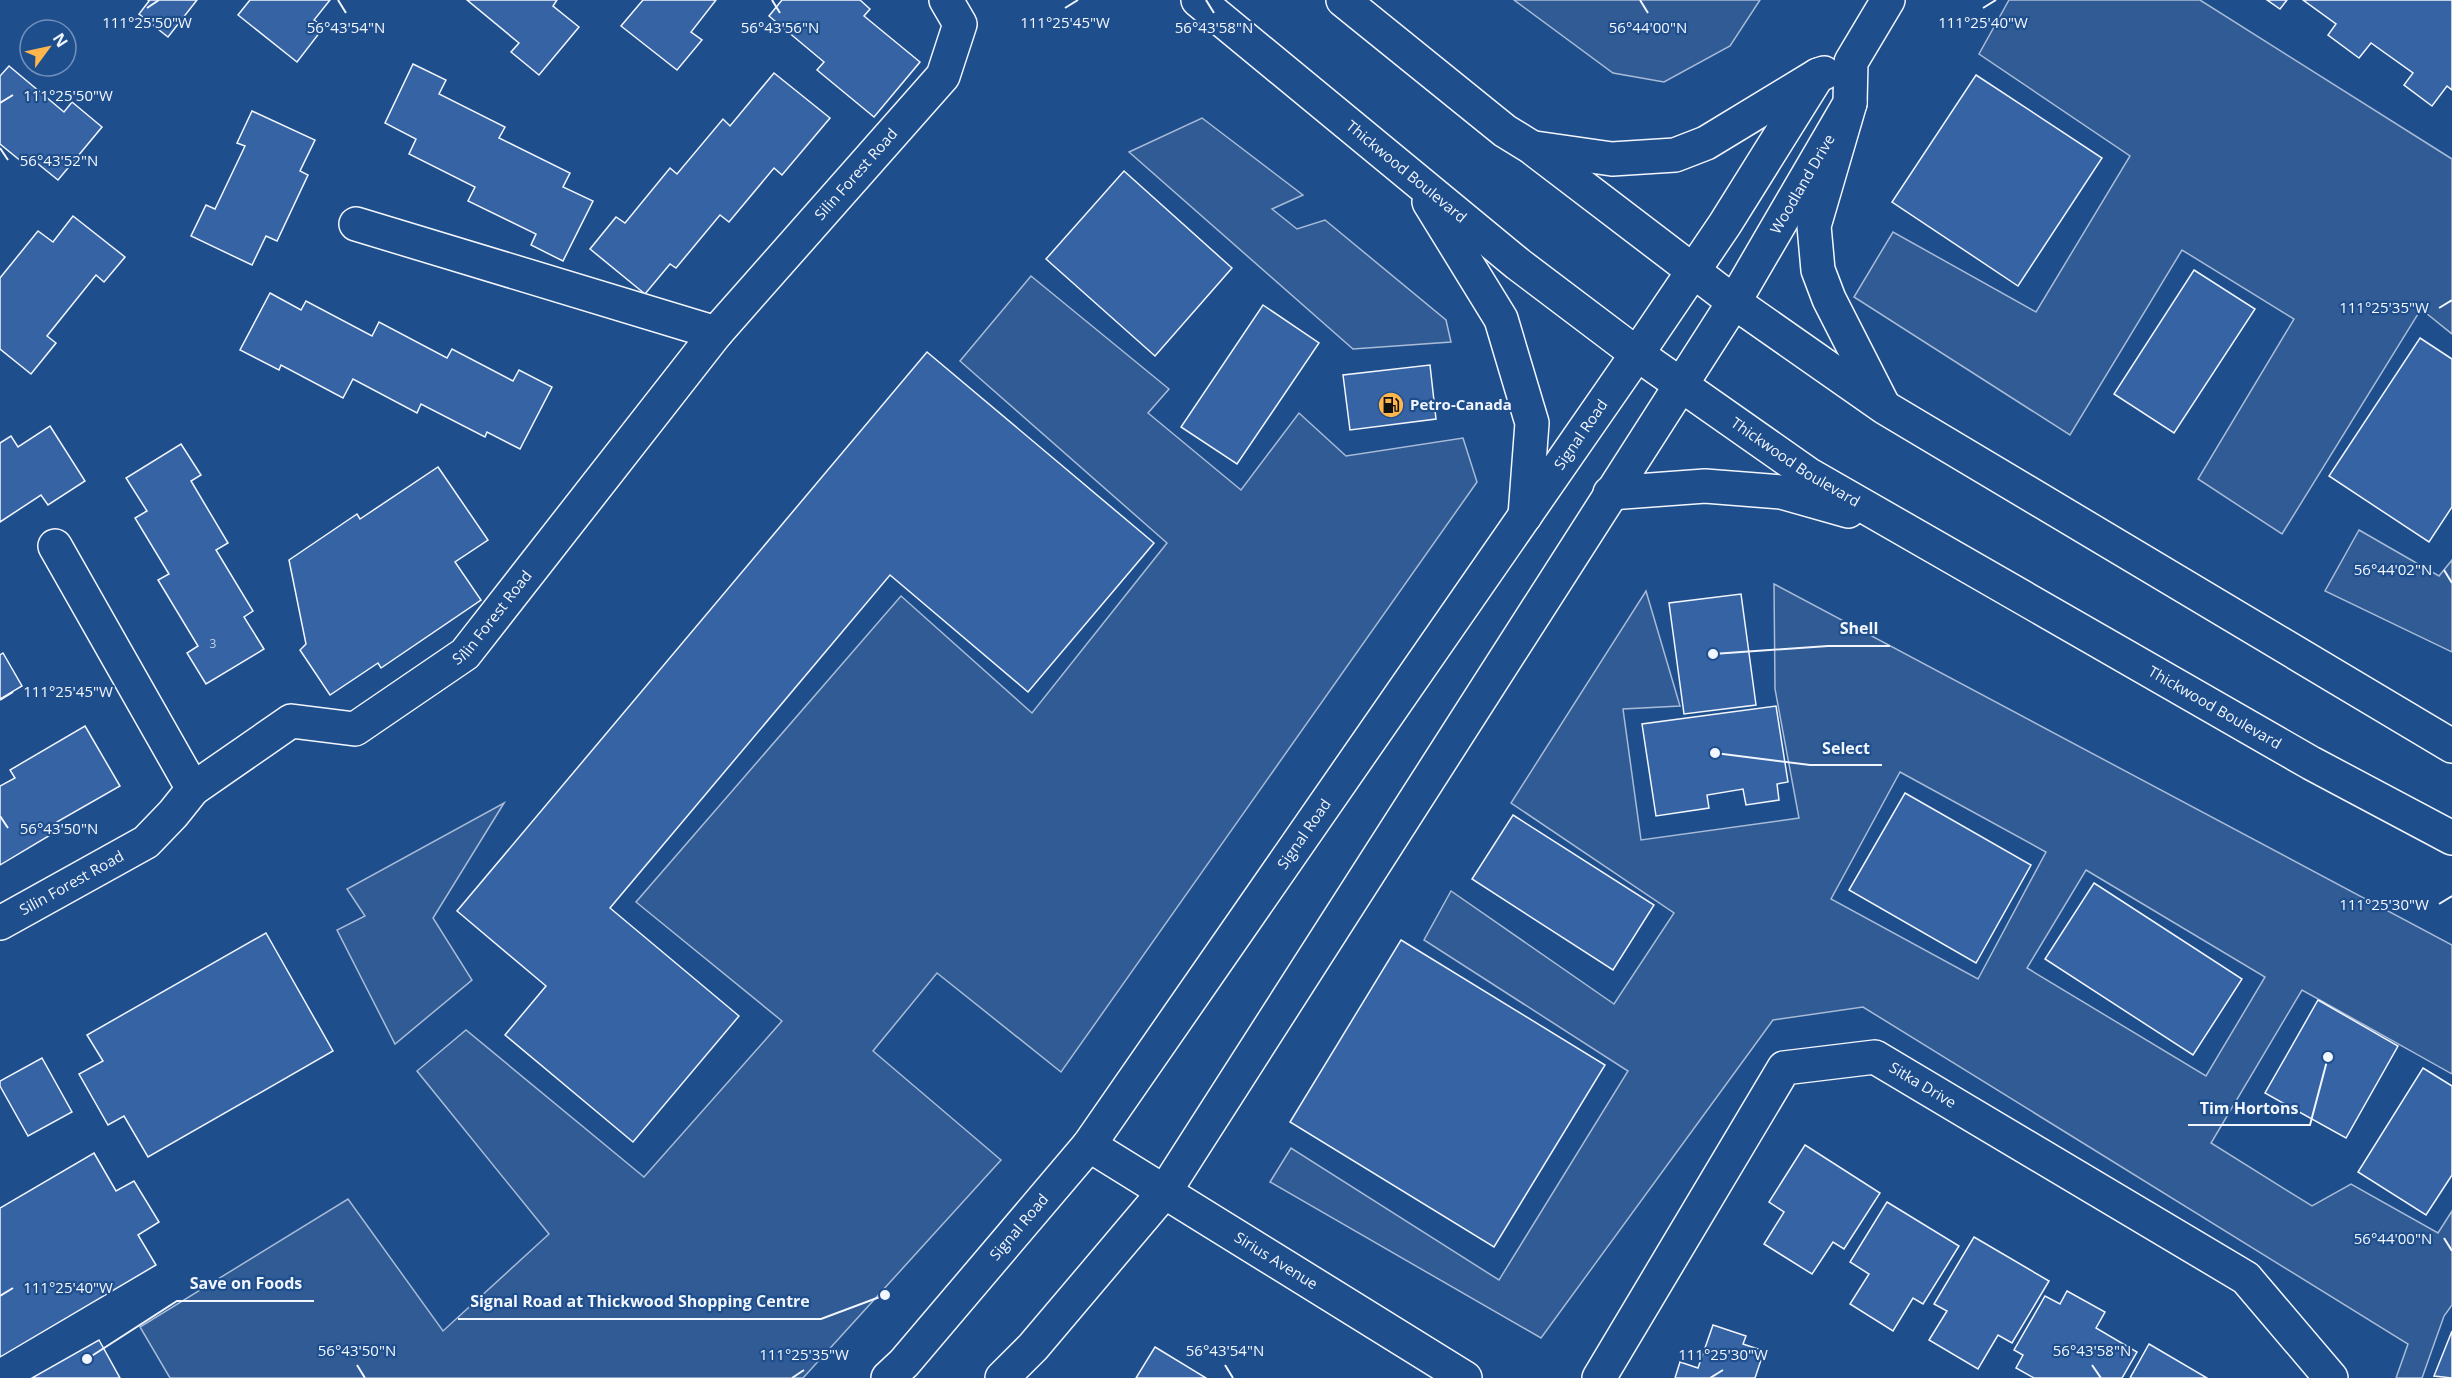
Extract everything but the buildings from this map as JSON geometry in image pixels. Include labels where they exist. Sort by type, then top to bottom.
[{"type":"street","name":"Silin Forest Road","points":[[0,923],[146,842],[193,789],[291,721],[355,729],[465,654],[716,333],[943,76],[960,24],[946,0]]},
{"type":"street","name":"Thickwood Boulevard","points":[[1198,0],[1518,264],[1681,386],[1808,474],[2311,763],[2452,838]]},
{"type":"street","points":[[1343,0],[1505,131],[1530,147],[1734,302],[1884,407],[1905,417],[2452,746]]},
{"type":"street","name":"Woodland Drive","points":[[1734,302],[1850,103],[1851,62],[1888,0]]},
{"type":"street","points":[[1530,147],[1612,159],[1675,155],[1706,143],[1818,75],[1851,62]]},
{"type":"street","points":[[1693,271],[1818,75]]},
{"type":"street","points":[[1850,103],[1814,226],[1818,270],[1829,298],[1884,407]]},
{"type":"street","points":[[1416,180],[1501,320],[1532,423],[1525,516]]},
{"type":"street","points":[[356,224],[716,333]]},
{"type":"street","name":"Signal Road","points":[[888,1378],[904,1363],[1089,1145],[1693,271]]},
{"type":"street","points":[[1002,1378],[1033,1347],[1165,1191],[1734,302]]},
{"type":"street","points":[[1610,493],[1705,486],[1781,492],[1899,526]]},
{"type":"street","points":[[55,546],[193,789]]},
{"type":"street","name":"Sitka Drive","points":[[1599,1378],[1784,1068],[1875,1057],[2246,1278],[2331,1378]]},
{"type":"street","name":"Sirius Avenue","points":[[1089,1145],[1465,1378]]},
{"type":"shaded area","points":[[1514,0],[1760,0],[1730,46],[1664,82],[1613,73]]},
{"type":"shaded area","points":[[2009,0],[2200,0],[2452,159],[2452,334],[2421,309],[2282,534],[2198,479],[2294,319],[2182,250],[2070,435],[1854,297],[1893,232],[2036,312],[2130,156],[1979,54]]},
{"type":"shaded area","points":[[1202,118],[1303,195],[1272,209],[1297,229],[1325,220],[1446,320],[1451,342],[1353,349],[1129,152]]},
{"type":"shaded area","points":[[1031,276],[1169,389],[1148,413],[1241,490],[1299,413],[1346,456],[1463,438],[1477,482],[1061,1072],[937,973],[873,1051],[1001,1160],[803,1378],[170,1378],[140,1327],[348,1199],[443,1331],[549,1234],[417,1071],[466,1030],[644,1177],[782,1021],[636,902],[901,596],[1032,713],[1167,543],[960,361]]},
{"type":"shaded area","points":[[2359,530],[2439,576],[2452,560],[2452,652],[2325,591]]},
{"type":"shaded area","points":[[1774,584],[2452,945],[2452,1074],[2302,990],[2211,1143],[2312,1206],[2351,1184],[2438,1233],[2452,1211],[2452,1305],[2444,1316],[2422,1378],[2396,1378],[2408,1344],[1863,1007],[1773,1020],[1541,1338],[1270,1182],[1291,1148],[1499,1280],[1628,1071],[1424,940],[1451,891],[1614,1004],[1674,913],[1511,803],[1646,591],[1680,706],[1623,709],[1641,840],[1799,818],[1775,689]],"holes":[[[1900,772],[2046,852],[1978,979],[1831,899]],[[2086,870],[2265,977],[2206,1076],[2027,968]]]},
{"type":"shaded area","points":[[504,803],[433,918],[472,980],[395,1044],[337,930],[365,916],[347,889]]},
{"type":"place","name":"Petro-Canada","points":[[1391,405]]},
{"type":"place","name":"Shell","points":[[1713,654]]},
{"type":"place","name":"Select","points":[[1715,753]]},
{"type":"place","name":"Tim Hortons","points":[[2328,1057]]},
{"type":"place","name":"Signal Road at Thickwood Shopping Centre","points":[[885,1295]]},
{"type":"place","name":"Save on Foods","points":[[87,1359]]}]
